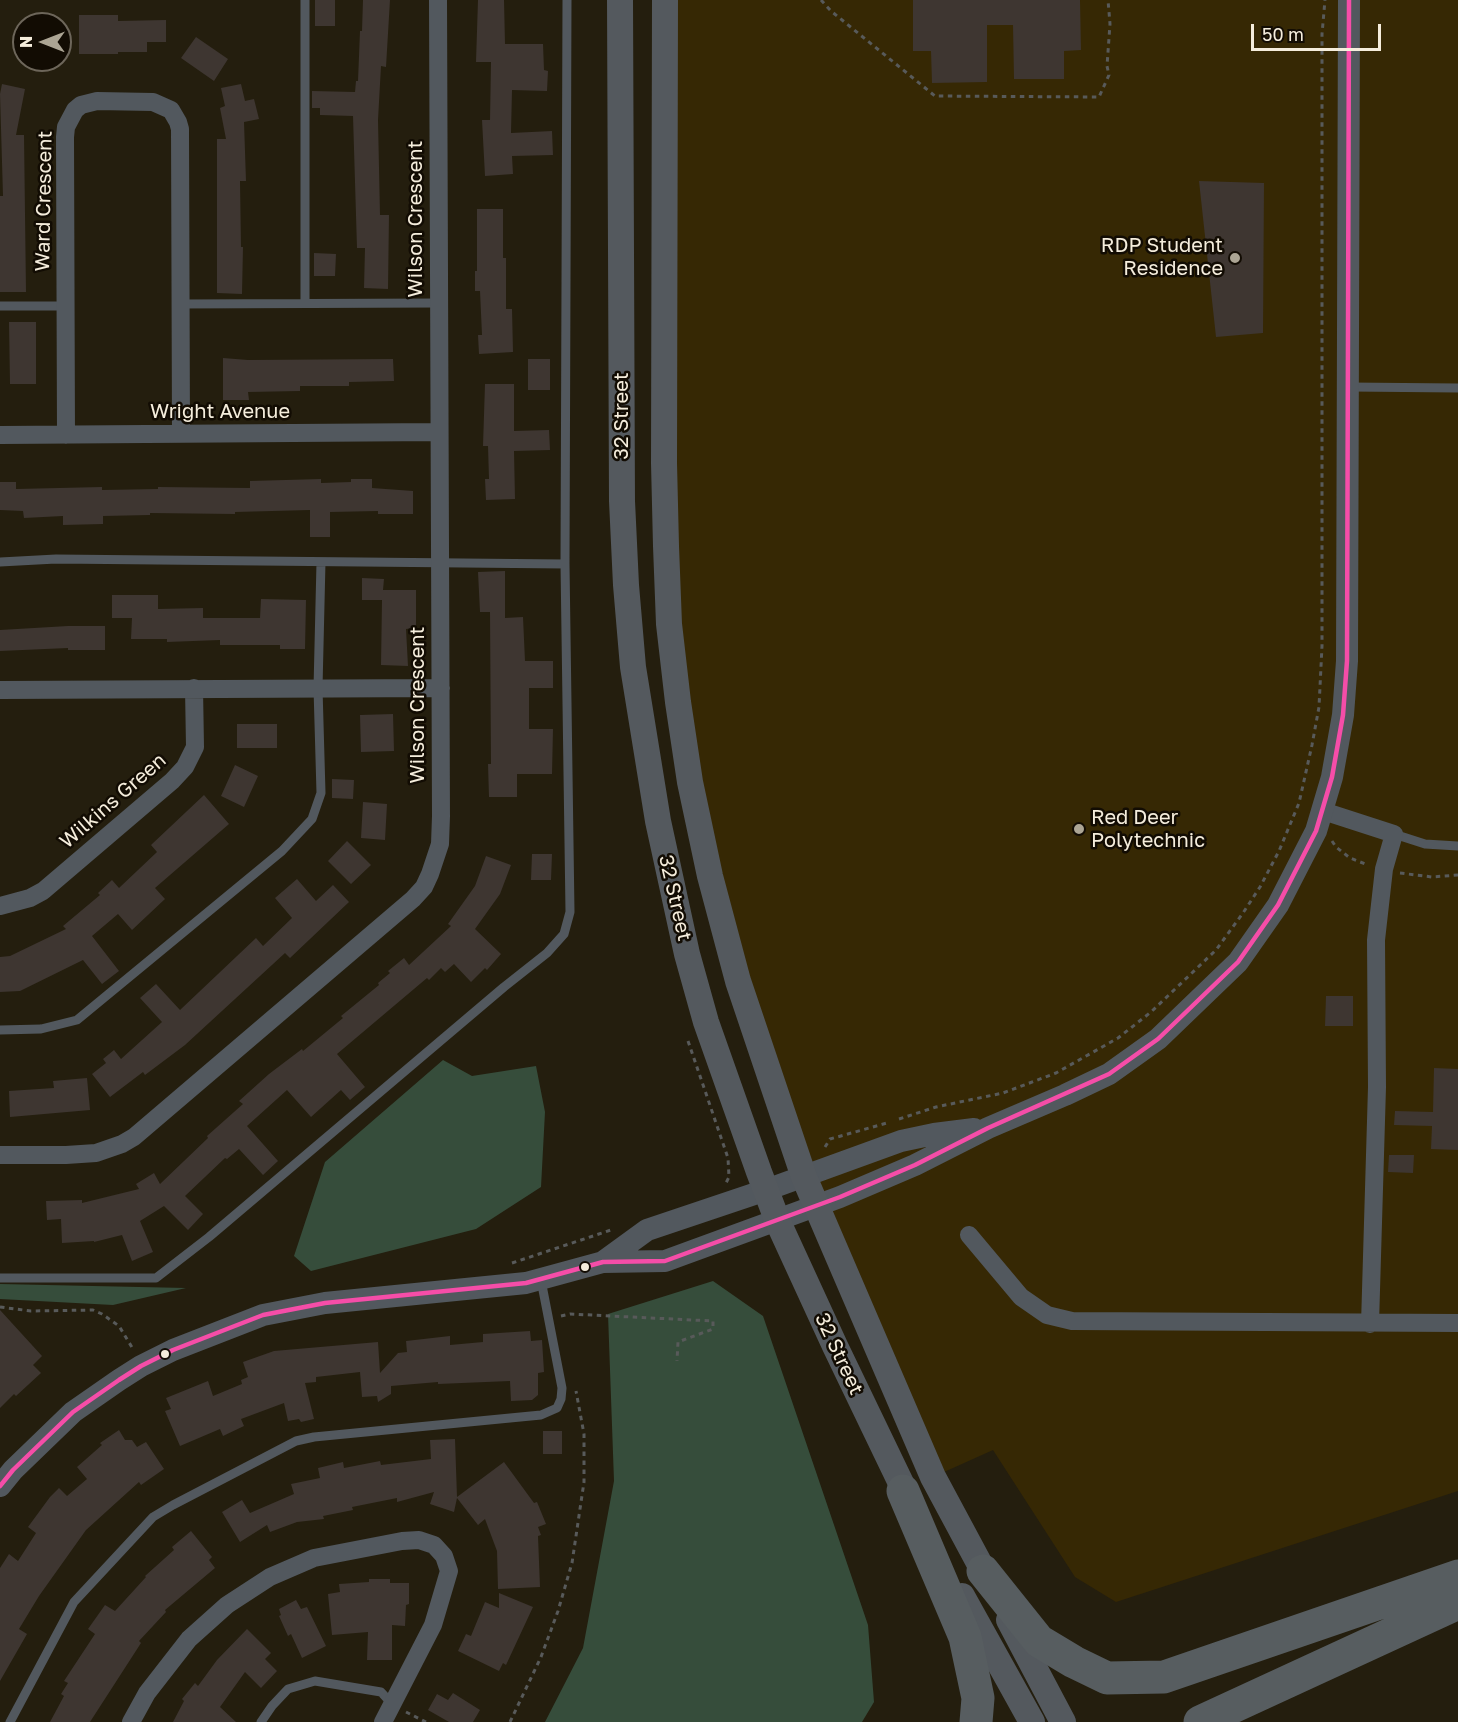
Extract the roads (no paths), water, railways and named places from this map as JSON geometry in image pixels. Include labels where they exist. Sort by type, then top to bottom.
[{"type":"highway","points":[[903,1491],[965,1637],[978,1698],[976,1722]]},
{"type":"highway","points":[[983,1571],[1040,1641],[1074,1662],[1107,1678],[1164,1677],[1458,1576]]},
{"type":"highway","points":[[1200,1722],[1458,1603]]},
{"type":"main road","name":"32 Street","points":[[620,0],[622,501],[626,585],[633,667],[658,821],[687,954],[706,1022],[778,1222],[903,1491],[1032,1722]]},
{"type":"main road","points":[[647,0],[666,152]]},
{"type":"main road","name":"32 Street","points":[[665,0],[664,463],[669,624],[690,782],[710,876],[738,981],[816,1207],[933,1477],[1063,1722]]},
{"type":"street","name":"Wilson Crescent","points":[[0,1155],[96,1153],[134,1137],[386,922],[424,887],[436,859],[441,831],[438,0]]},
{"type":"street","points":[[0,1486],[48,1435],[96,1396],[141,1366],[193,1341],[263,1315],[326,1303],[526,1283],[603,1262],[665,1262],[816,1207],[915,1165],[988,1128],[1109,1074],[1158,1039],[1238,962],[1278,905],[1316,831],[1340,738],[1345,690],[1349,0]]},
{"type":"street","name":"Ward Crescent","points":[[66,435],[66,126],[81,105],[97,101],[153,102],[171,110],[180,129],[181,434]]},
{"type":"street","name":"Wright Avenue","points":[[0,435],[439,432]]},
{"type":"street","name":"Wilkins Green","points":[[0,906],[30,898],[43,891],[178,774],[191,757],[195,747],[194,688]]},
{"type":"street","points":[[0,690],[441,688]]},
{"type":"street","points":[[1323,811],[1394,834],[1384,869],[1376,939],[1377,1087],[1370,1324]]},
{"type":"street","points":[[603,1262],[647,1230],[901,1141],[934,1134],[988,1128]]},
{"type":"street","points":[[969,1235],[1021,1297],[1047,1316],[1072,1321],[1458,1323]]},
{"type":"street","points":[[131,1722],[147,1693],[189,1639],[227,1605],[270,1577],[314,1558],[402,1541],[419,1540],[434,1545],[444,1556],[449,1571],[433,1625],[383,1722]]},
{"type":"lane","points":[[305,0],[305,302]]},
{"type":"lane","points":[[0,1278],[156,1278],[209,1237],[547,953],[564,934],[570,912],[565,564],[567,0]]},
{"type":"lane","points":[[180,304],[439,303]]},
{"type":"lane","points":[[0,306],[66,306]]},
{"type":"lane","points":[[1348,387],[1458,388]]},
{"type":"lane","points":[[0,562],[56,559],[565,564]]},
{"type":"lane","points":[[0,1030],[41,1029],[77,1020],[282,851],[312,819],[321,793],[318,688],[321,562]]},
{"type":"lane","points":[[1394,834],[1425,844],[1458,846]]},
{"type":"lane","points":[[10,1722],[74,1602],[153,1517],[173,1505],[296,1441],[333,1434],[541,1415],[557,1408],[562,1388],[541,1280]]},
{"type":"lane","points":[[261,1722],[288,1689],[315,1681],[381,1692],[393,1705]]},
{"type":"place","name":"RDP Student Residence","points":[[1235,258]]},
{"type":"place","name":"Red Deer Polytechnic","points":[[1079,829]]}]
